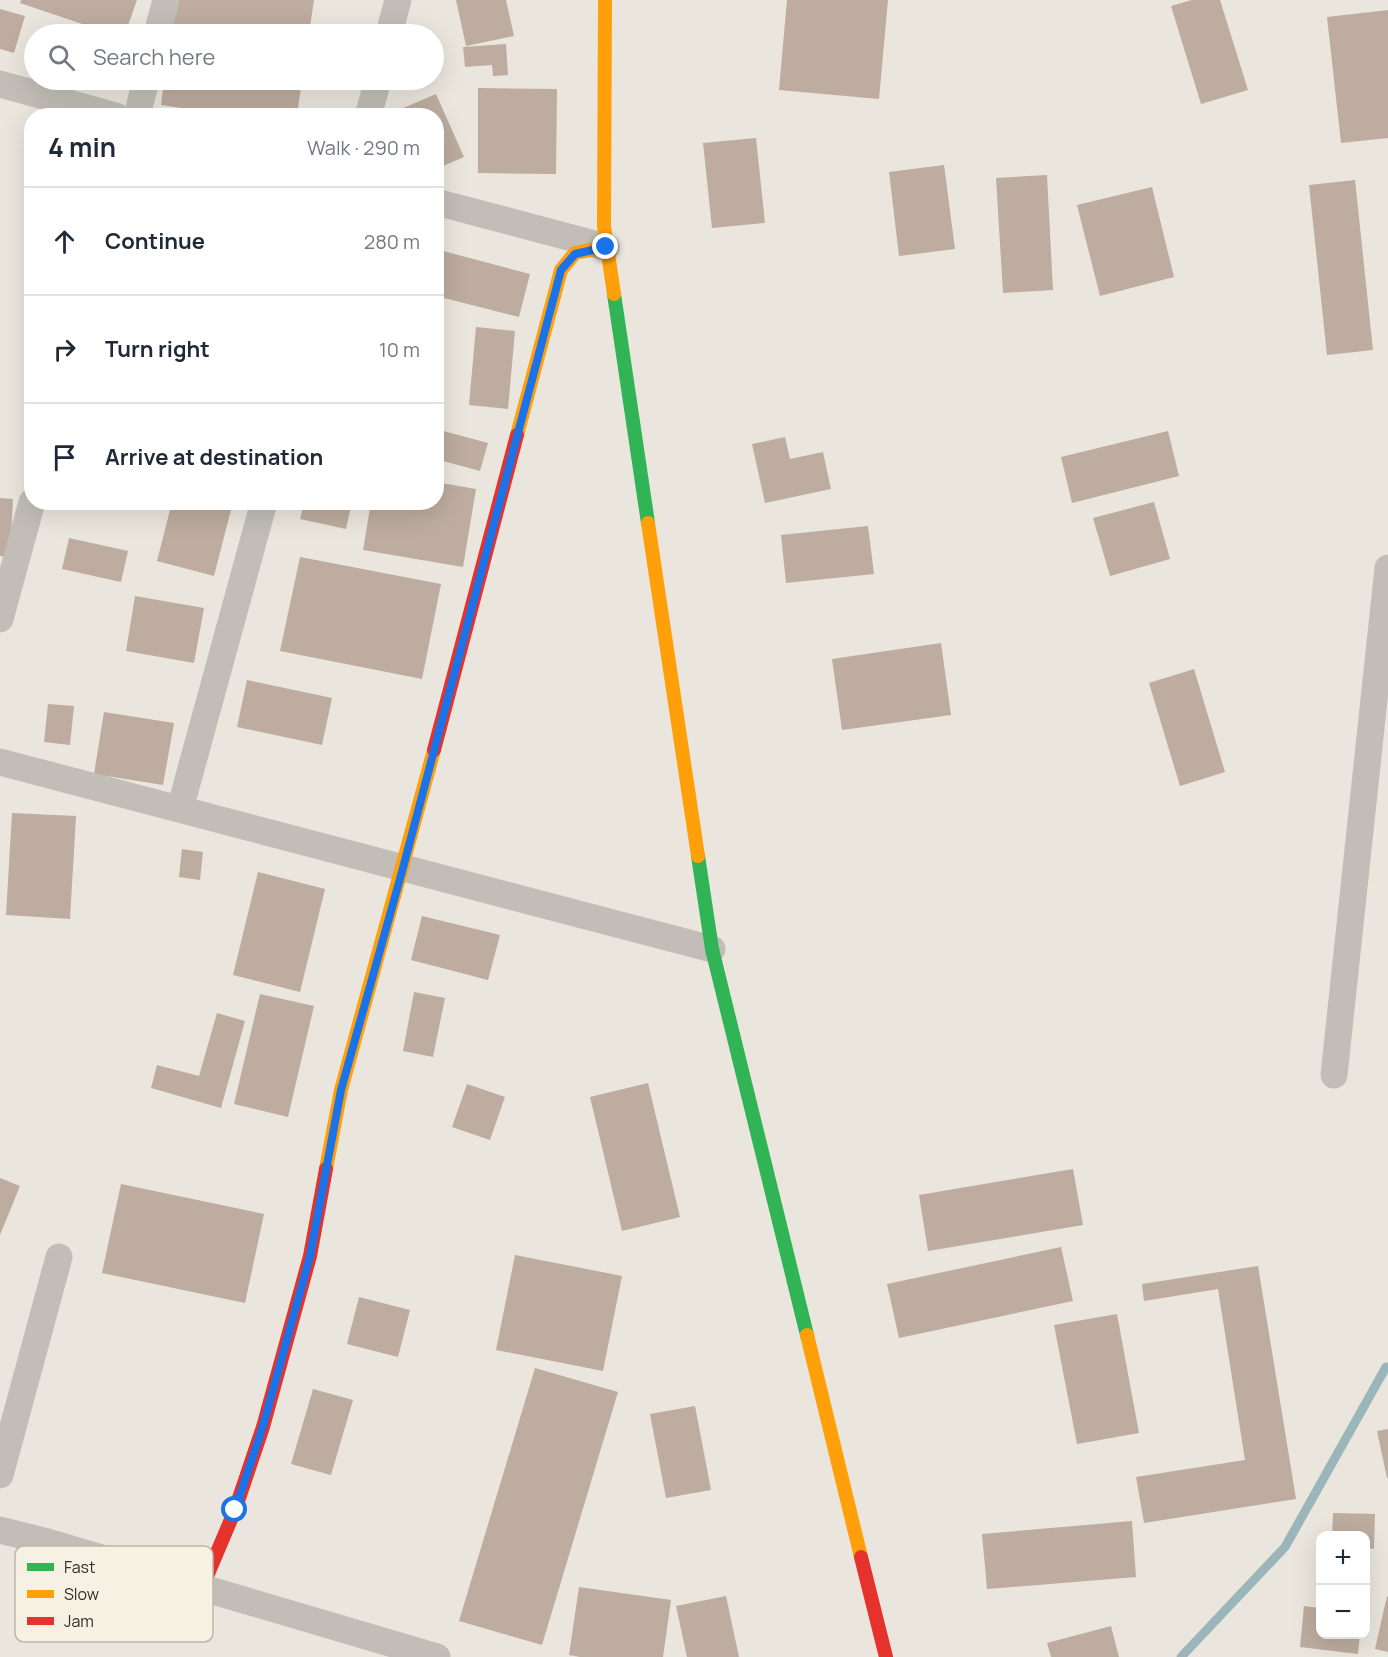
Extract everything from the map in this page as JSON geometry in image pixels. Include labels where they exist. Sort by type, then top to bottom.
[{"type":"main road","points":[[605,0],[604,226],[606,247],[712,949],[886,1657]]},
{"type":"main road","points":[[213,1562],[235,1510],[263,1426],[310,1256],[341,1090],[403,868],[561,270],[575,254],[606,247]]},
{"type":"street","points":[[160,24],[166,0]]},
{"type":"street","points":[[392,24],[398,0]]},
{"type":"street","points":[[0,84],[87,108]]},
{"type":"street","points":[[139,108],[144,90]]},
{"type":"street","points":[[370,108],[375,90]]},
{"type":"street","points":[[444,203],[606,247]]},
{"type":"street","points":[[0,619],[30,510]]},
{"type":"street","points":[[180,809],[262,510]]},
{"type":"street","points":[[1334,1075],[1388,568]]},
{"type":"street","points":[[0,762],[712,949]]},
{"type":"street","points":[[0,1474],[58,1257]]},
{"type":"street","points":[[0,1530],[56,1546]]},
{"type":"street","points":[[213,1591],[437,1657]]},
{"type":"building","points":[[21,0],[137,0],[129,24],[82,24],[20,3]]},
{"type":"building","points":[[176,0],[314,0],[310,24],[172,24]]},
{"type":"building","points":[[456,0],[506,0],[514,36],[466,46]]},
{"type":"building","points":[[787,0],[888,0],[879,99],[779,90]]},
{"type":"building","points":[[1192,0],[1220,0],[1248,90],[1201,104],[1171,6]]},
{"type":"building","points":[[0,9],[25,16],[14,53],[0,49]]},
{"type":"building","points":[[1388,10],[1388,138],[1341,143],[1327,17]]},
{"type":"building","points":[[506,44],[508,75],[493,76],[492,65],[465,67],[463,47]]},
{"type":"building","points":[[478,88],[557,89],[556,174],[478,173]]},
{"type":"building","points":[[163,90],[301,90],[298,108],[181,108],[161,105]]},
{"type":"building","points":[[436,94],[442,108],[403,108]]},
{"type":"building","points":[[444,112],[464,157],[444,166]]},
{"type":"building","points":[[756,138],[765,223],[712,228],[703,143]]},
{"type":"building","points":[[944,165],[955,249],[899,256],[889,172]]},
{"type":"building","points":[[1047,175],[1053,290],[1003,293],[996,178]]},
{"type":"building","points":[[1355,180],[1373,350],[1327,355],[1309,185]]},
{"type":"building","points":[[1152,187],[1174,277],[1100,296],[1077,205]]},
{"type":"building","points":[[444,251],[530,274],[519,317],[444,298]]},
{"type":"building","points":[[476,327],[515,331],[508,409],[469,405]]},
{"type":"building","points":[[444,431],[488,443],[480,471],[444,461]]},
{"type":"building","points":[[1168,431],[1179,476],[1072,503],[1061,457]]},
{"type":"building","points":[[785,437],[790,459],[823,452],[831,489],[765,503],[752,444]]},
{"type":"building","points":[[444,483],[476,489],[463,567],[363,550],[370,510],[444,510]]},
{"type":"building","points":[[0,498],[13,499],[10,557],[0,556]]},
{"type":"building","points":[[1154,502],[1170,559],[1110,576],[1093,518]]},
{"type":"building","points":[[170,510],[231,510],[214,576],[157,561]]},
{"type":"building","points":[[302,510],[350,510],[346,529],[300,519]]},
{"type":"building","points":[[868,526],[874,574],[786,583],[781,535]]},
{"type":"building","points":[[69,538],[128,551],[121,582],[62,569]]},
{"type":"building","points":[[300,557],[441,584],[422,679],[280,651]]},
{"type":"building","points":[[135,596],[204,608],[194,663],[126,651]]},
{"type":"building","points":[[941,643],[951,715],[842,730],[832,659]]},
{"type":"building","points":[[1194,669],[1225,772],[1180,786],[1149,683]]},
{"type":"building","points":[[247,680],[332,698],[322,745],[237,727]]},
{"type":"building","points":[[48,704],[74,706],[70,745],[44,742]]},
{"type":"building","points":[[104,712],[174,723],[163,785],[94,774]]},
{"type":"building","points":[[12,813],[76,816],[70,919],[6,915]]},
{"type":"building","points":[[182,849],[203,852],[200,880],[179,877]]},
{"type":"building","points":[[258,872],[325,889],[300,992],[233,975]]},
{"type":"building","points":[[422,916],[500,935],[488,980],[411,960]]},
{"type":"building","points":[[414,992],[445,998],[433,1057],[403,1051]]},
{"type":"building","points":[[260,994],[314,1006],[288,1117],[234,1104]]},
{"type":"building","points":[[217,1013],[245,1021],[221,1108],[151,1088],[157,1065],[199,1076]]},
{"type":"building","points":[[648,1083],[680,1217],[622,1231],[590,1097]]},
{"type":"building","points":[[467,1084],[505,1097],[490,1140],[452,1127]]},
{"type":"building","points":[[1073,1169],[1083,1225],[928,1251],[919,1195]]},
{"type":"building","points":[[0,1178],[20,1186],[0,1235]]},
{"type":"building","points":[[121,1184],[264,1214],[245,1303],[102,1273]]},
{"type":"building","points":[[1061,1247],[1073,1301],[899,1338],[887,1284]]},
{"type":"building","points":[[515,1255],[622,1276],[603,1371],[496,1350]]},
{"type":"building","points":[[1258,1266],[1296,1499],[1144,1523],[1136,1477],[1245,1460],[1218,1289],[1144,1301],[1142,1284]]},
{"type":"building","points":[[359,1297],[410,1310],[398,1357],[347,1344]]},
{"type":"building","points":[[1117,1314],[1139,1433],[1077,1444],[1054,1325]]},
{"type":"building","points":[[535,1368],[618,1392],[542,1645],[459,1621]]},
{"type":"building","points":[[313,1389],[353,1400],[331,1475],[291,1464]]},
{"type":"building","points":[[695,1406],[711,1490],[666,1498],[650,1414]]},
{"type":"building","points":[[1388,1429],[1388,1478],[1387,1478],[1377,1431]]},
{"type":"building","points":[[1333,1513],[1375,1514],[1374,1549],[1370,1548],[1370,1531],[1332,1531]]},
{"type":"building","points":[[1132,1521],[1136,1577],[987,1589],[982,1534]]},
{"type":"building","points":[[579,1587],[671,1600],[663,1657],[569,1655]]},
{"type":"building","points":[[726,1596],[739,1657],[687,1657],[676,1606]]},
{"type":"building","points":[[1388,1597],[1388,1652],[1375,1649]]},
{"type":"building","points":[[1304,1606],[1316,1608],[1316,1639],[1360,1639],[1358,1654],[1300,1647]]},
{"type":"building","points":[[1111,1626],[1119,1657],[1051,1657],[1047,1643]]},
{"type":"waterway","points":[[1181,1657],[1285,1547],[1388,1367]]},
{"type":"traffic: fast","points":[[614,294],[648,523]]},
{"type":"traffic: fast","points":[[698,856],[712,949],[807,1335]]},
{"type":"traffic: slow","points":[[605,0],[604,226],[614,294]]},
{"type":"traffic: slow","points":[[517,435],[561,270],[575,253],[606,247]]},
{"type":"traffic: slow","points":[[648,523],[698,856]]},
{"type":"traffic: slow","points":[[326,1169],[341,1090],[434,750]]},
{"type":"traffic: slow","points":[[807,1335],[861,1557]]},
{"type":"traffic: jam","points":[[434,750],[517,435]]},
{"type":"traffic: jam","points":[[213,1562],[235,1510],[263,1427],[310,1256],[326,1169]]},
{"type":"traffic: jam","points":[[861,1557],[886,1657]]},
{"type":"route","points":[[235,1510],[263,1426],[310,1256],[341,1090],[403,868],[561,270],[575,254],[606,247]]}]
